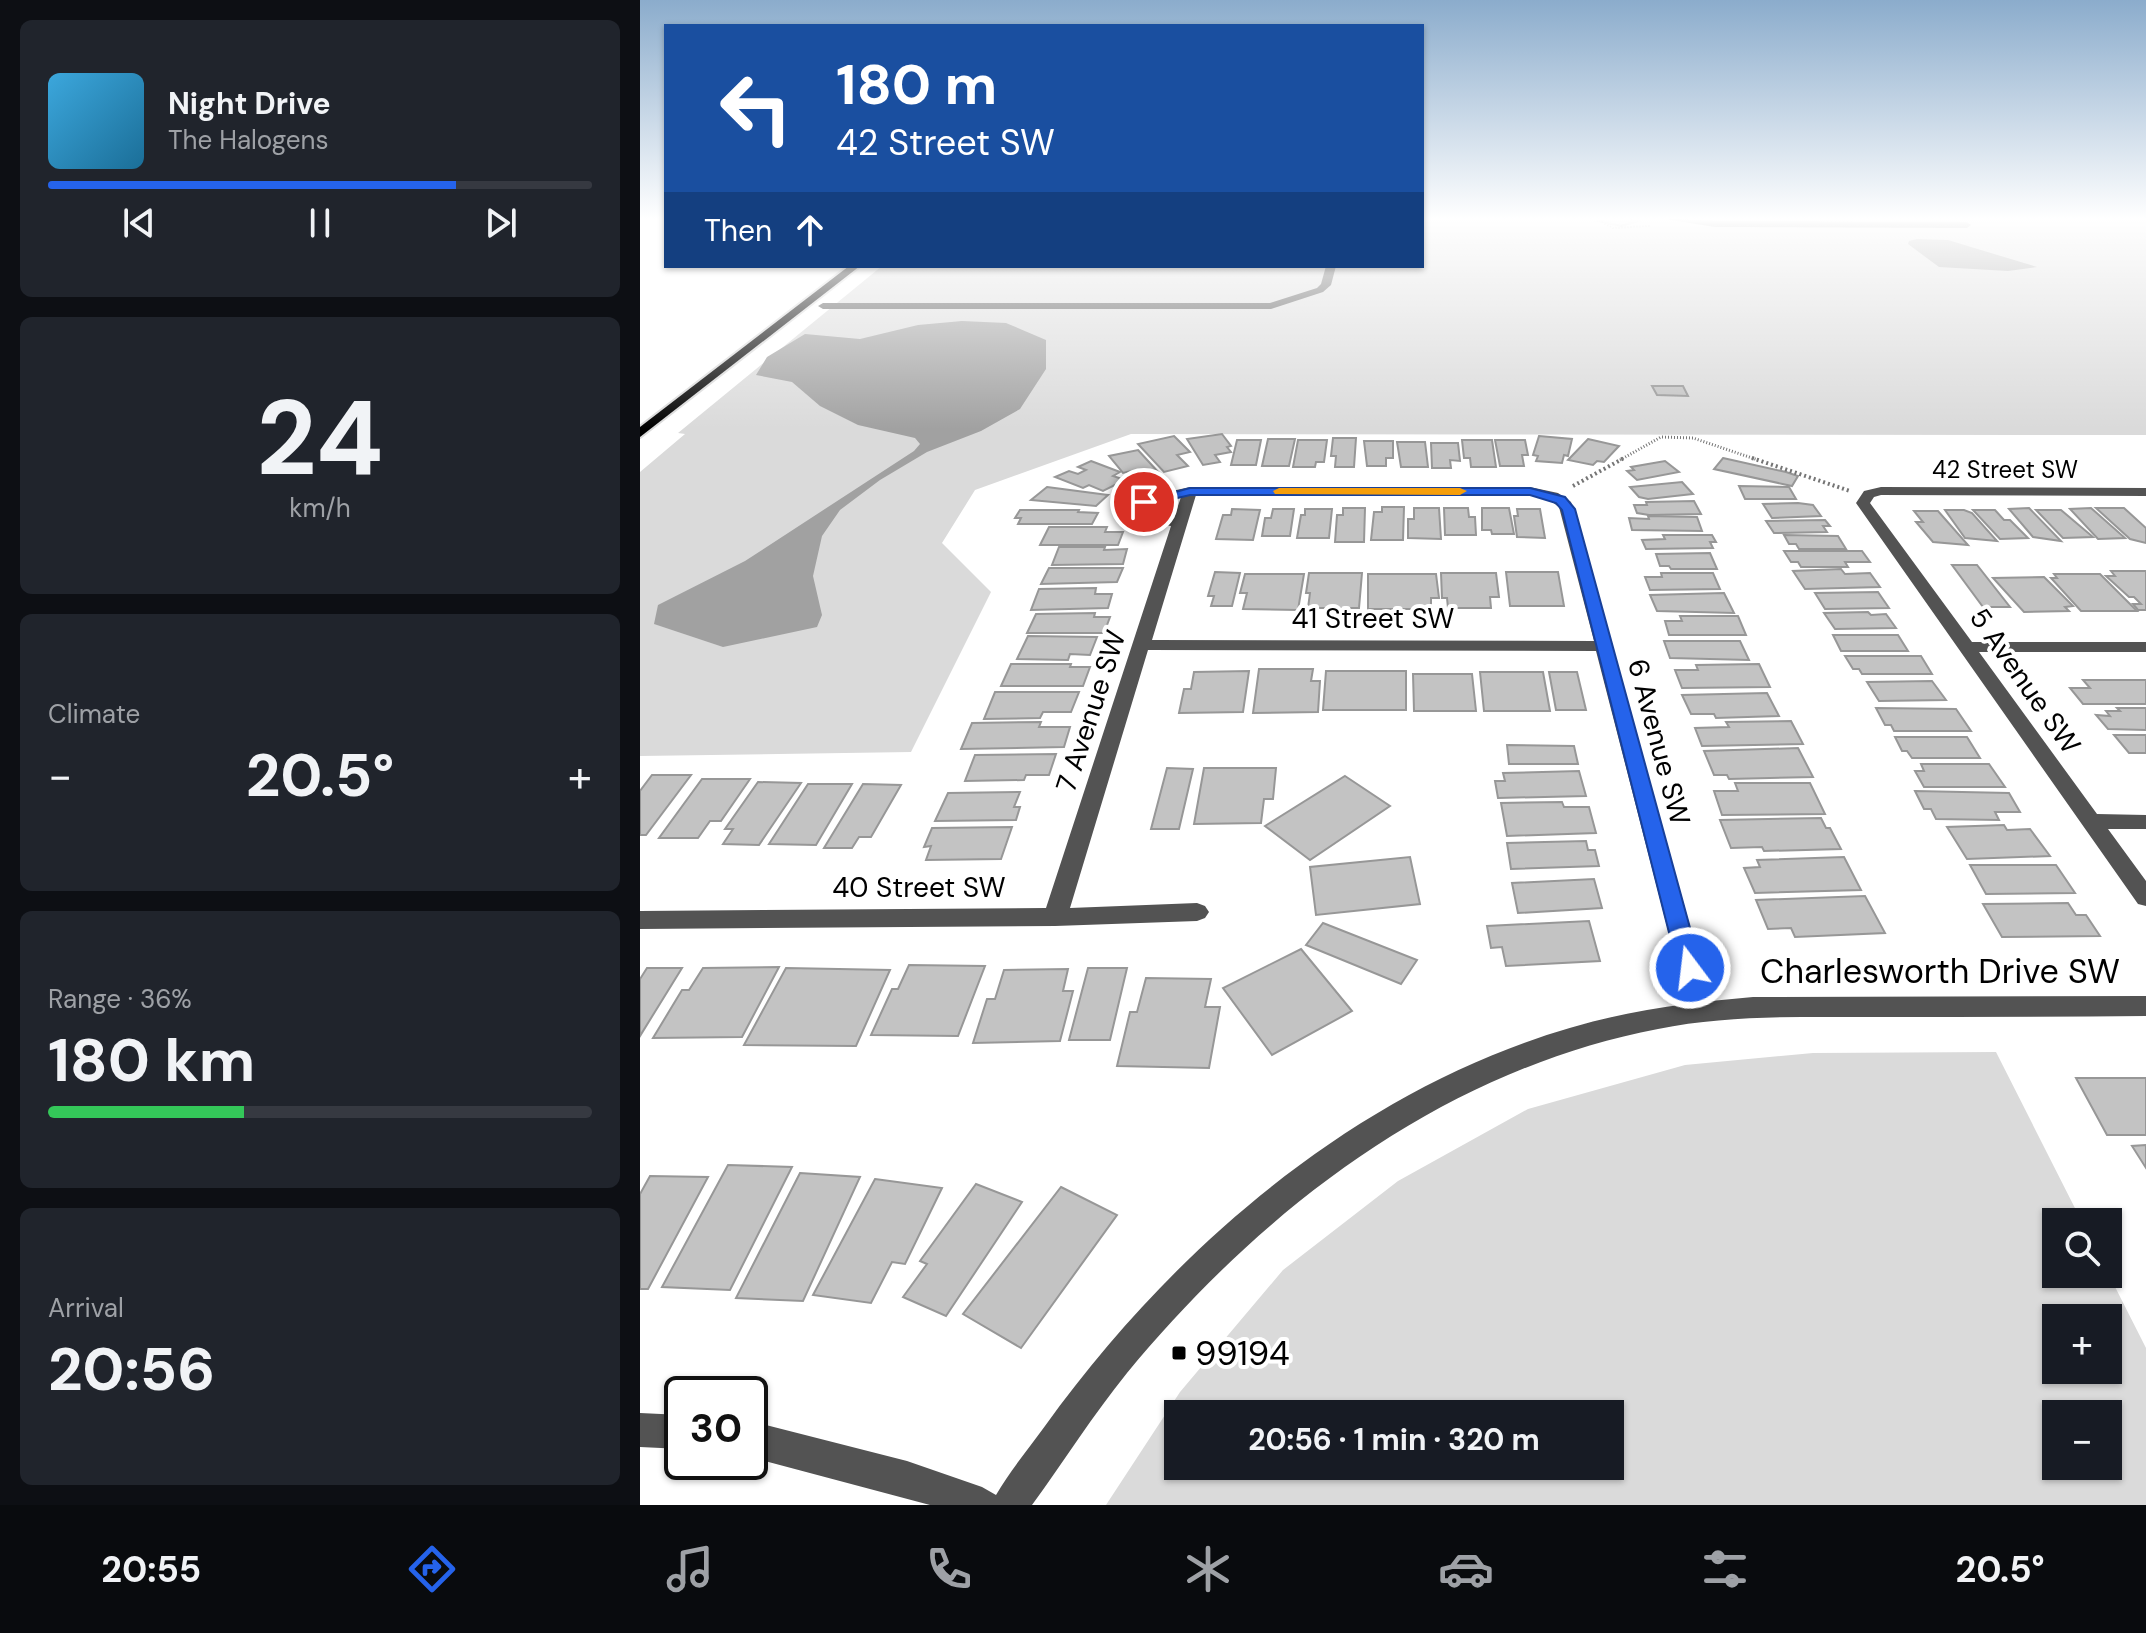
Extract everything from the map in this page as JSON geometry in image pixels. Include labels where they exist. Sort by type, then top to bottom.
[{"type":"main road","points":[[640,433],[826,288]]},
{"type":"street","points":[[823,306],[1271,306],[1322,288]]},
{"type":"street","points":[[1180,523],[1139,518],[1132,513],[1133,509],[1150,500],[1190,491],[1530,491],[1553,496]]},
{"type":"street","name":"7 Avenue SW","points":[[1055,917],[1190,491]]},
{"type":"street","name":"42 Street SW","points":[[1866,496],[1881,491],[2146,492]]},
{"type":"street","name":"6 Avenue SW","points":[[1553,496],[1568,509],[1701,1010]]},
{"type":"street","name":"5 Avenue SW","points":[[1866,496],[1866,506],[2146,898]]},
{"type":"street","name":"41 Street SW","points":[[1142,645],[1605,646]]},
{"type":"street","points":[[1967,647],[2146,647]]},
{"type":"street","points":[[2090,821],[2146,822]]},
{"type":"street","name":"40 Street SW","points":[[640,920],[1055,917],[1197,912]]},
{"type":"street","name":"Charlesworth Drive SW","points":[[1010,1505],[1129,1345],[1241,1230],[1307,1174],[1422,1100],[1472,1074],[1570,1038],[1623,1024],[1701,1010],[1753,1007],[2146,1006]]},
{"type":"street","points":[[640,1430],[664,1431]]},
{"type":"street","points":[[768,1444],[907,1479],[982,1505]]},
{"type":"path","points":[[1553,496],[1661,437],[1693,438],[1866,496]]},
{"type":"shaded area","points":[[855,288],[2146,288],[2146,435],[1131,434],[975,490],[942,543],[991,592],[911,752],[640,756],[640,472],[685,434],[678,433]]},
{"type":"shaded area","points":[[962,321],[1006,323],[1046,340],[1046,369],[1020,409],[981,431],[927,452],[880,480],[840,510],[822,536],[813,576],[822,615],[817,627],[723,647],[654,624],[658,605],[745,561],[914,451],[920,444],[915,438],[858,425],[820,406],[792,382],[756,375],[767,357],[805,334],[860,339],[918,325]]},
{"type":"shaded area","points":[[1996,1052],[2075,1208],[2042,1208],[2042,1288],[2116,1288],[2146,1348],[2146,1505],[1106,1505],[1164,1416],[1164,1480],[1624,1480],[1624,1400],[1175,1400],[1283,1270],[1398,1181],[1528,1109],[1685,1065],[1813,1053]]},
{"type":"building","points":[[1652,386],[1683,386],[1688,396],[1657,395]]},
{"type":"building","points":[[1222,434],[1231,446],[1227,447],[1231,452],[1215,455],[1220,462],[1203,465],[1187,439]]},
{"type":"building","points":[[1174,436],[1190,452],[1177,455],[1188,466],[1164,472],[1138,444]]},
{"type":"building","points":[[1539,436],[1572,439],[1568,456],[1564,455],[1562,463],[1536,461],[1538,456],[1533,455]]},
{"type":"building","points":[[1333,438],[1356,438],[1354,467],[1335,467],[1336,456],[1331,456]]},
{"type":"building","points":[[1268,439],[1295,439],[1289,466],[1262,466]]},
{"type":"building","points":[[1588,439],[1619,446],[1604,462],[1597,461],[1593,465],[1568,460]]},
{"type":"building","points":[[1237,440],[1261,440],[1256,465],[1231,465]]},
{"type":"building","points":[[1298,440],[1327,440],[1324,462],[1316,462],[1315,467],[1293,467]]},
{"type":"building","points":[[1462,440],[1492,440],[1496,467],[1471,467],[1470,458],[1464,458]]},
{"type":"building","points":[[1495,440],[1525,440],[1528,455],[1522,455],[1524,466],[1500,466]]},
{"type":"building","points":[[1364,441],[1393,441],[1393,458],[1386,458],[1386,466],[1367,466]]},
{"type":"building","points":[[1397,442],[1425,442],[1428,467],[1401,467]]},
{"type":"building","points":[[1431,443],[1458,443],[1460,461],[1450,460],[1451,468],[1432,468]]},
{"type":"building","points":[[1138,450],[1160,474],[1138,479],[1131,471],[1123,473],[1109,456]]},
{"type":"building","points":[[1723,458],[1798,476],[1792,486],[1714,469]]},
{"type":"building","points":[[1091,461],[1120,472],[1113,476],[1125,480],[1103,491],[1089,485],[1083,488],[1055,477],[1069,471],[1078,474],[1086,470],[1078,467]]},
{"type":"building","points":[[1665,461],[1679,472],[1637,480],[1627,471],[1634,470],[1631,467]]},
{"type":"building","points":[[1682,482],[1693,494],[1648,499],[1639,497],[1630,487]]},
{"type":"building","points":[[1739,486],[1789,487],[1796,499],[1745,499]]},
{"type":"building","points":[[1047,487],[1108,495],[1096,506],[1031,500]]},
{"type":"building","points":[[1694,501],[1701,514],[1649,515],[1637,513],[1634,505],[1647,505],[1646,502]]},
{"type":"building","points":[[1763,504],[1813,505],[1821,516],[1772,518]]},
{"type":"building","points":[[1382,507],[1404,507],[1403,540],[1371,540],[1374,512],[1382,512]]},
{"type":"building","points":[[1343,508],[1365,508],[1364,542],[1335,542],[1337,515],[1343,515]]},
{"type":"building","points":[[1414,508],[1439,508],[1441,539],[1408,538],[1408,519],[1414,519]]},
{"type":"building","points":[[1444,508],[1468,508],[1469,517],[1475,517],[1476,535],[1445,535]]},
{"type":"building","points":[[1482,508],[1509,508],[1514,534],[1492,534],[1491,530],[1482,530]]},
{"type":"building","points":[[2029,508],[2061,541],[2033,537],[2009,509]]},
{"type":"building","points":[[2091,508],[2125,538],[2098,539],[2070,509]]},
{"type":"building","points":[[2096,508],[2124,508],[2146,528],[2146,543],[2130,539]]},
{"type":"building","points":[[1232,509],[1260,510],[1253,540],[1216,539],[1223,515],[1231,515]]},
{"type":"building","points":[[1273,509],[1294,509],[1290,536],[1262,536],[1265,518],[1271,518]]},
{"type":"building","points":[[1305,509],[1332,509],[1329,538],[1297,538]]},
{"type":"building","points":[[1517,509],[1540,509],[1545,538],[1517,537],[1514,516],[1518,516]]},
{"type":"building","points":[[1020,510],[1098,513],[1092,524],[1018,524],[1021,518],[1015,518]]},
{"type":"building","points":[[1945,510],[1972,513],[1997,541],[1965,538]]},
{"type":"building","points":[[1973,510],[1995,510],[2028,538],[2000,539]]},
{"type":"building","points":[[2036,510],[2061,510],[2093,537],[2063,538]]},
{"type":"building","points":[[1914,511],[1938,511],[1968,545],[1933,542],[1916,522],[1923,522]]},
{"type":"building","points":[[1648,516],[1697,517],[1702,531],[1632,530],[1629,518],[1649,519]]},
{"type":"building","points":[[1825,520],[1830,526],[1823,526],[1827,532],[1774,533],[1766,521]]},
{"type":"building","points":[[1049,527],[1107,527],[1105,532],[1123,532],[1118,545],[1040,545]]},
{"type":"building","points":[[1663,535],[1712,535],[1716,542],[1710,542],[1713,548],[1646,549],[1642,540],[1665,539]]},
{"type":"building","points":[[1784,535],[1838,536],[1846,549],[1799,549],[1796,544],[1789,544]]},
{"type":"building","points":[[1059,547],[1127,549],[1123,564],[1052,565]]},
{"type":"building","points":[[1784,551],[1862,551],[1870,562],[1845,562],[1848,567],[1801,567],[1798,562],[1791,562]]},
{"type":"building","points":[[1710,553],[1717,569],[1671,569],[1660,566],[1656,554]]},
{"type":"building","points":[[1952,565],[1977,565],[2010,607],[1983,607]]},
{"type":"building","points":[[1049,568],[1123,568],[1117,582],[1041,584]]},
{"type":"building","points":[[1841,569],[1845,574],[1870,573],[1880,587],[1805,589],[1793,571]]},
{"type":"building","points":[[2111,571],[2146,571],[2146,610],[2138,610],[2133,604],[2141,604],[2106,576],[2115,576]]},
{"type":"building","points":[[1215,572],[1240,573],[1232,606],[1211,606],[1214,596],[1208,596]]},
{"type":"building","points":[[1506,572],[1558,572],[1564,606],[1510,606]]},
{"type":"building","points":[[1309,573],[1362,573],[1359,608],[1308,608],[1310,593],[1306,593]]},
{"type":"building","points":[[1441,573],[1496,573],[1499,597],[1490,597],[1491,608],[1448,608],[1447,598],[1442,598]]},
{"type":"building","points":[[1661,573],[1713,573],[1720,589],[1650,590],[1645,577],[1662,577]]},
{"type":"building","points":[[1245,574],[1304,574],[1298,610],[1243,609],[1247,593],[1240,593]]},
{"type":"building","points":[[1368,574],[1436,574],[1439,598],[1431,598],[1431,609],[1368,609]]},
{"type":"building","points":[[2054,574],[2100,574],[2137,611],[2081,611],[2051,578],[2057,578]]},
{"type":"building","points":[[2044,577],[2073,606],[2065,607],[2069,611],[2024,612],[1993,578]]},
{"type":"building","points":[[1096,588],[1095,594],[1112,594],[1108,608],[1031,610],[1039,589]]},
{"type":"building","points":[[1878,592],[1889,608],[1825,609],[1815,593]]},
{"type":"building","points":[[1724,593],[1734,613],[1657,611],[1650,595]]},
{"type":"building","points":[[1868,612],[1871,615],[1886,614],[1896,628],[1835,629],[1824,613]]},
{"type":"building","points":[[1095,613],[1094,617],[1110,617],[1104,633],[1027,633],[1036,614]]},
{"type":"building","points":[[1680,616],[1738,616],[1746,635],[1669,635],[1665,621],[1682,621]]},
{"type":"building","points":[[1833,635],[1898,635],[1908,651],[1841,651]]},
{"type":"building","points":[[1028,636],[1097,637],[1090,655],[1070,654],[1068,660],[1017,659]]},
{"type":"building","points":[[1664,641],[1740,641],[1749,660],[1670,658]]},
{"type":"building","points":[[1845,656],[1921,656],[1932,674],[1862,674],[1859,669],[1853,669]]},
{"type":"building","points":[[1011,664],[1090,667],[1083,686],[1001,686]]},
{"type":"building","points":[[1759,664],[1770,687],[1682,688],[1675,670],[1698,670],[1696,665]]},
{"type":"building","points":[[1259,669],[1313,669],[1311,681],[1320,681],[1318,712],[1253,713]]},
{"type":"building","points":[[1249,671],[1243,712],[1179,713],[1184,689],[1191,689],[1194,672]]},
{"type":"building","points":[[1326,671],[1406,671],[1406,710],[1323,710]]},
{"type":"building","points":[[1480,672],[1543,672],[1550,711],[1484,711]]},
{"type":"building","points":[[1549,672],[1577,672],[1586,710],[1556,710]]},
{"type":"building","points":[[1413,674],[1472,674],[1476,711],[1414,711]]},
{"type":"building","points":[[2083,680],[2146,680],[2146,704],[2083,704],[2070,688],[2090,688]]},
{"type":"building","points":[[1932,681],[1946,700],[1879,701],[1867,682]]},
{"type":"building","points":[[995,692],[1079,692],[1071,712],[1043,712],[1040,718],[984,719]]},
{"type":"building","points":[[1767,693],[1779,716],[1716,718],[1714,714],[1691,714],[1682,695]]},
{"type":"building","points":[[1876,708],[1956,709],[1971,731],[1894,731],[1891,725],[1885,725]]},
{"type":"building","points":[[2117,708],[2146,708],[2146,730],[2108,729],[2096,715],[2110,716],[2106,711],[2120,711]]},
{"type":"building","points":[[1791,721],[1803,744],[1702,746],[1695,728],[1729,727],[1726,722]]},
{"type":"building","points":[[1041,722],[1039,727],[1070,727],[1064,747],[961,749],[972,723]]},
{"type":"building","points":[[2114,735],[2146,735],[2146,753],[2129,753]]},
{"type":"building","points":[[1895,737],[1967,737],[1980,758],[1912,758],[1907,751],[1902,751]]},
{"type":"building","points":[[1507,745],[1574,746],[1578,764],[1509,764]]},
{"type":"building","points":[[1798,748],[1813,777],[1729,779],[1727,775],[1714,775],[1704,751]]},
{"type":"building","points":[[1056,754],[1049,775],[1026,775],[1024,780],[965,781],[975,755]]},
{"type":"building","points":[[1921,764],[1989,764],[2005,787],[1924,787],[1915,771],[1924,771]]},
{"type":"building","points":[[1167,768],[1193,769],[1179,829],[1151,829]]},
{"type":"building","points":[[1204,768],[1276,768],[1273,799],[1264,799],[1261,823],[1194,824]]},
{"type":"building","points":[[1579,771],[1586,796],[1498,798],[1495,781],[1505,781],[1503,773]]},
{"type":"building","points":[[652,775],[691,775],[646,835],[640,835],[640,791]]},
{"type":"building","points":[[1345,776],[1390,806],[1310,860],[1265,826]]},
{"type":"building","points":[[702,779],[750,779],[721,821],[710,821],[698,838],[659,838]]},
{"type":"building","points":[[758,782],[801,783],[759,845],[723,844],[733,829],[725,829]]},
{"type":"building","points":[[1735,783],[1810,783],[1825,814],[1722,815],[1714,791],[1738,791]]},
{"type":"building","points":[[808,784],[852,784],[816,845],[769,844]]},
{"type":"building","points":[[863,784],[901,785],[871,837],[859,837],[852,848],[824,848]]},
{"type":"building","points":[[1915,791],[2009,793],[2020,812],[1995,812],[1999,820],[1936,819],[1931,809],[1924,809]]},
{"type":"building","points":[[1020,792],[1014,807],[1020,807],[1016,820],[935,821],[948,793]]},
{"type":"building","points":[[1562,802],[1564,807],[1589,807],[1596,833],[1507,836],[1501,803]]},
{"type":"building","points":[[1821,818],[1841,849],[1764,851],[1762,847],[1731,848],[1720,820]]},
{"type":"building","points":[[2004,825],[2007,830],[2030,829],[2050,856],[1967,859],[1947,827]]},
{"type":"building","points":[[1012,827],[1001,859],[926,860],[931,846],[924,847],[932,828]]},
{"type":"building","points":[[1586,841],[1588,850],[1595,850],[1599,866],[1511,869],[1507,843]]},
{"type":"building","points":[[1410,857],[1420,904],[1316,915],[1310,867]]},
{"type":"building","points":[[1844,857],[1861,890],[1755,893],[1744,868],[1760,867],[1757,860]]},
{"type":"building","points":[[1970,865],[2056,865],[2075,893],[1986,894]]},
{"type":"building","points":[[1594,879],[1602,908],[1518,913],[1512,883]]},
{"type":"building","points":[[1865,896],[1885,933],[1795,937],[1791,928],[1768,929],[1756,900]]},
{"type":"building","points":[[2068,903],[2076,915],[2086,915],[2100,936],[2002,937],[1983,904]]},
{"type":"building","points":[[1589,921],[1600,961],[1506,966],[1502,947],[1491,948],[1487,926]]},
{"type":"building","points":[[1323,923],[1417,960],[1401,984],[1306,945]]},
{"type":"building","points":[[1301,949],[1352,1011],[1272,1055],[1223,988]]},
{"type":"building","points":[[909,965],[985,966],[958,1036],[871,1035],[892,989],[898,989]]},
{"type":"building","points":[[779,967],[742,1037],[653,1038],[682,990],[689,990],[703,968]]},
{"type":"building","points":[[647,968],[682,968],[640,1036],[640,979]]},
{"type":"building","points":[[786,968],[890,970],[856,1046],[744,1045]]},
{"type":"building","points":[[1088,968],[1127,968],[1110,1040],[1069,1040]]},
{"type":"building","points":[[1068,969],[1063,991],[1073,991],[1060,1041],[973,1043],[987,999],[995,999],[1004,970]]},
{"type":"building","points":[[1146,978],[1211,979],[1205,1007],[1220,1007],[1209,1068],[1117,1066],[1130,1012],[1137,1012]]},
{"type":"building","points":[[2076,1078],[2146,1078],[2146,1135],[2107,1135]]},
{"type":"building","points":[[2146,1145],[2146,1168],[2132,1146]]},
{"type":"building","points":[[728,1165],[792,1167],[730,1290],[662,1287]]},
{"type":"building","points":[[800,1173],[860,1177],[803,1301],[736,1298]]},
{"type":"building","points":[[650,1176],[708,1177],[648,1289],[640,1289],[640,1194]]},
{"type":"building","points":[[875,1179],[942,1188],[905,1264],[892,1262],[871,1303],[813,1295]]},
{"type":"building","points":[[976,1184],[1022,1202],[946,1316],[903,1297],[927,1264],[920,1261]]},
{"type":"building","points":[[1061,1187],[1117,1215],[1021,1348],[963,1314]]},
{"type":"slow traffic","points":[[1279,491],[1460,491]]},
{"type":"place","name":"99194","points":[[1179,1353]]},
{"type":"route","points":[[1144,502],[1190,491],[1530,491],[1561,500],[1568,509],[1690,968]]}]
